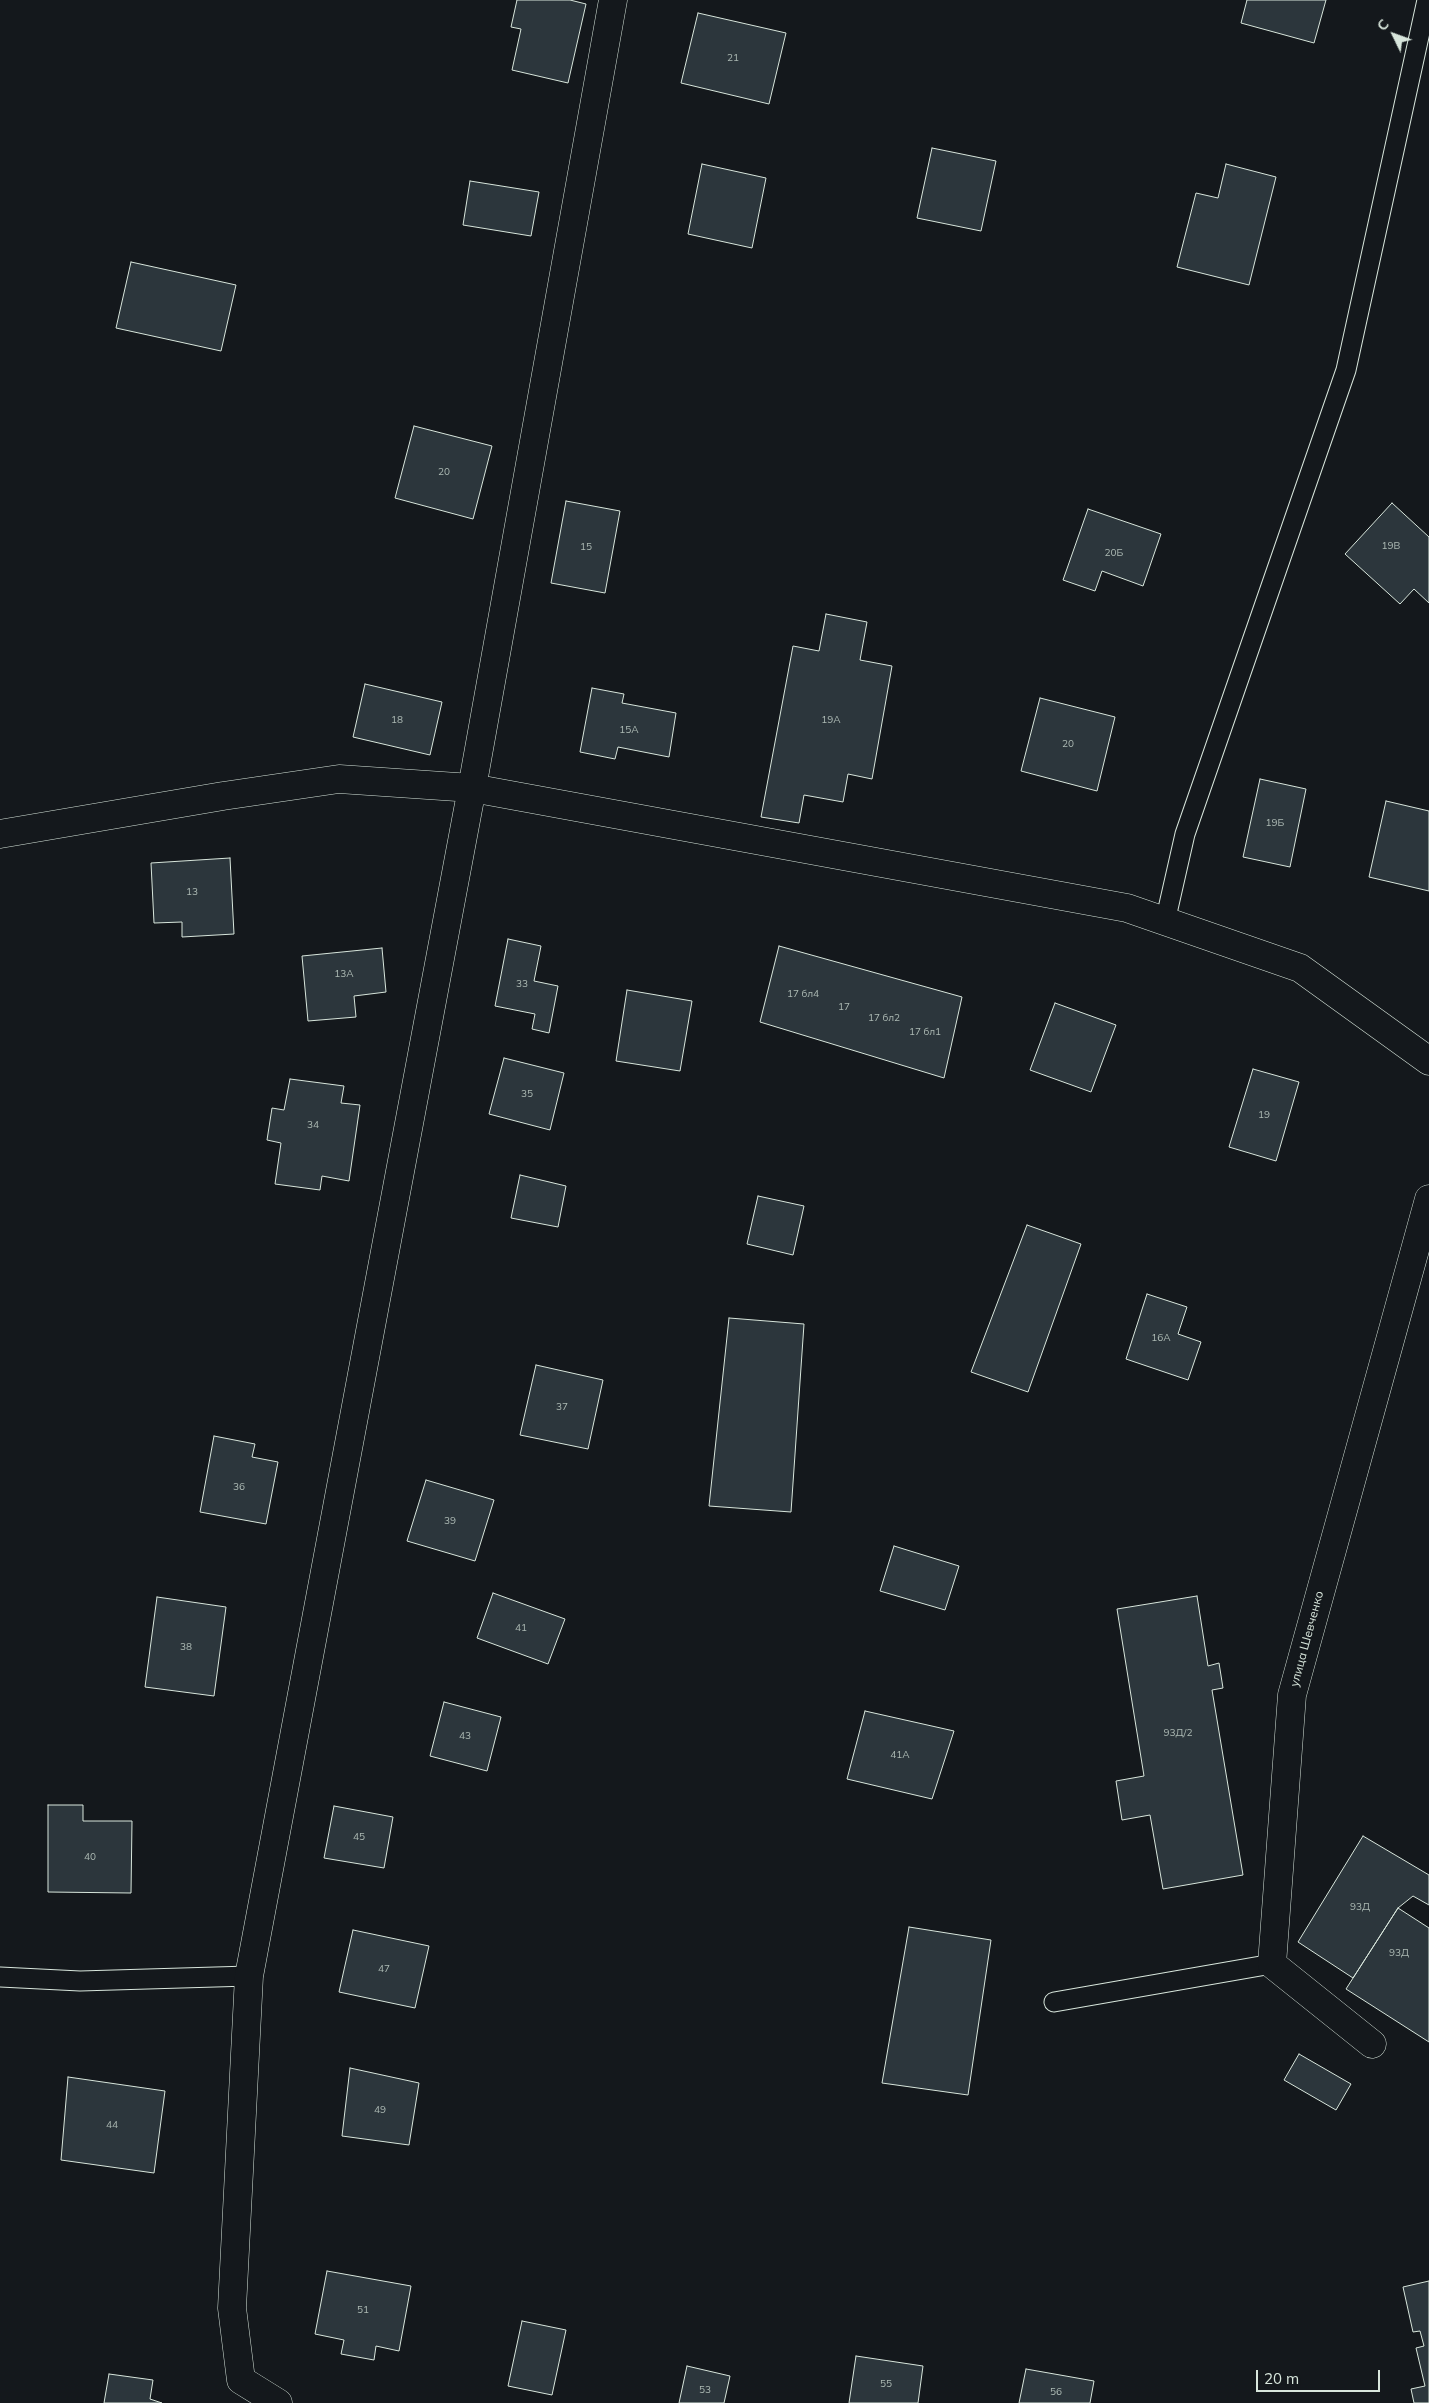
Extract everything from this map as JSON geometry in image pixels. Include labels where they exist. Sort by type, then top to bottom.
[{"type":"street","points":[[278,2403],[241,2380],[232,2308],[249,1976],[472,788],[613,0]]},
{"type":"street","points":[[0,834],[223,796],[339,779],[472,788],[1127,908],[1300,968],[1429,1061]]},
{"type":"street","name":"улица Шевченко","points":[[1272,1964],[1292,1694],[1429,1199]]},
{"type":"street","points":[[1272,1964],[1372,2044]]},
{"type":"lane","points":[[1166,922],[1185,834],[1346,370],[1428,0]]},
{"type":"lane","points":[[1054,2002],[1272,1964]]},
{"type":"lane","points":[[0,1977],[80,1981],[249,1976]]},
{"type":"building","points":[[517,0],[570,0],[586,4],[568,83],[512,70],[521,29],[511,27]]},
{"type":"building","points":[[1247,0],[1326,0],[1314,43],[1241,23]]},
{"type":"building","points":[[698,13],[786,33],[769,104],[681,83]]},
{"type":"building","points":[[932,148],[996,161],[981,231],[917,218]]},
{"type":"building","points":[[702,164],[766,178],[752,248],[688,234]]},
{"type":"building","points":[[1226,164],[1276,177],[1249,285],[1177,267],[1196,193],[1218,198]]},
{"type":"building","points":[[470,181],[539,192],[531,236],[463,225]]},
{"type":"building","points":[[131,262],[236,285],[221,351],[116,328]]},
{"type":"building","points":[[414,426],[492,446],[473,519],[395,498]]},
{"type":"building","points":[[566,501],[620,511],[605,593],[551,583]]},
{"type":"building","points":[[1392,503],[1429,537],[1429,603],[1414,589],[1400,604],[1345,554]]},
{"type":"building","points":[[1088,509],[1161,534],[1143,586],[1102,571],[1095,591],[1063,580]]},
{"type":"building","points":[[826,614],[867,622],[860,660],[892,666],[872,779],[848,774],[843,802],[804,795],[799,823],[761,817],[793,646],[819,651]]},
{"type":"building","points":[[365,684],[442,702],[430,755],[353,737]]},
{"type":"building","points":[[592,688],[624,694],[622,703],[676,713],[669,757],[618,747],[615,759],[580,752]]},
{"type":"building","points":[[1040,698],[1115,717],[1097,791],[1021,771]]},
{"type":"building","points":[[1260,779],[1306,789],[1290,867],[1243,857]]},
{"type":"building","points":[[1386,801],[1429,811],[1429,891],[1369,877]]},
{"type":"building","points":[[230,858],[234,934],[182,937],[182,922],[154,923],[151,863]]},
{"type":"building","points":[[508,939],[541,946],[534,981],[558,986],[549,1033],[532,1029],[535,1014],[495,1006]]},
{"type":"building","points":[[779,946],[962,997],[944,1078],[760,1022]]},
{"type":"building","points":[[382,948],[386,992],[354,996],[356,1017],[308,1021],[302,956]]},
{"type":"building","points":[[627,990],[692,1001],[680,1071],[616,1061]]},
{"type":"building","points":[[1055,1003],[1116,1025],[1091,1092],[1030,1070]]},
{"type":"building","points":[[504,1058],[564,1073],[550,1130],[489,1114]]},
{"type":"building","points":[[1253,1069],[1299,1082],[1276,1161],[1229,1147]]},
{"type":"building","points":[[290,1079],[344,1086],[341,1103],[360,1105],[349,1181],[322,1176],[320,1190],[275,1184],[281,1143],[267,1140],[272,1108],[284,1110]]},
{"type":"building","points":[[520,1175],[566,1186],[558,1227],[511,1218]]},
{"type":"building","points":[[758,1196],[804,1206],[793,1255],[747,1244]]},
{"type":"building","points":[[1027,1225],[1081,1244],[1028,1392],[971,1372]]},
{"type":"building","points":[[1147,1294],[1187,1307],[1178,1334],[1201,1342],[1188,1380],[1126,1359]]},
{"type":"building","points":[[729,1318],[804,1324],[791,1512],[709,1506]]},
{"type":"building","points":[[536,1365],[603,1380],[588,1449],[520,1435]]},
{"type":"building","points":[[214,1436],[255,1444],[252,1457],[278,1462],[266,1524],[200,1512]]},
{"type":"building","points":[[426,1480],[494,1500],[475,1561],[407,1541]]},
{"type":"building","points":[[894,1546],[959,1566],[945,1610],[880,1591]]},
{"type":"building","points":[[493,1593],[565,1619],[548,1664],[477,1638]]},
{"type":"building","points":[[1197,1596],[1208,1666],[1219,1663],[1223,1688],[1212,1690],[1243,1875],[1163,1889],[1150,1815],[1122,1820],[1116,1781],[1144,1776],[1117,1609]]},
{"type":"building","points":[[157,1597],[226,1607],[214,1696],[145,1687]]},
{"type":"building","points":[[444,1702],[501,1717],[487,1771],[430,1756]]},
{"type":"building","points":[[865,1711],[954,1731],[932,1799],[847,1779]]},
{"type":"building","points":[[48,1805],[83,1805],[83,1821],[132,1821],[131,1893],[48,1892]]},
{"type":"building","points":[[334,1806],[393,1817],[384,1868],[324,1858]]},
{"type":"building","points":[[1363,1836],[1429,1875],[1429,1905],[1413,1896],[1398,1908],[1353,1978],[1298,1942]]},
{"type":"building","points":[[1398,1908],[1429,1928],[1429,2042],[1346,1989]]},
{"type":"building","points":[[909,1927],[991,1940],[968,2095],[882,2083]]},
{"type":"building","points":[[353,1930],[429,1946],[415,2008],[339,1992]]},
{"type":"building","points":[[1299,2054],[1351,2084],[1336,2110],[1284,2080]]},
{"type":"building","points":[[350,2068],[419,2083],[409,2145],[342,2136]]},
{"type":"building","points":[[68,2077],[165,2091],[154,2173],[61,2160]]},
{"type":"building","points":[[327,2271],[411,2286],[399,2351],[376,2346],[374,2360],[341,2354],[344,2340],[315,2334]]},
{"type":"building","points":[[1429,2281],[1429,2403],[1414,2403],[1411,2389],[1425,2386],[1416,2348],[1424,2346],[1420,2331],[1413,2332],[1403,2287]]},
{"type":"building","points":[[522,2321],[566,2330],[552,2395],[508,2386]]},
{"type":"building","points":[[856,2356],[923,2366],[918,2403],[849,2403]]},
{"type":"building","points":[[687,2366],[730,2376],[724,2403],[679,2403]]},
{"type":"building","points":[[1026,2369],[1094,2381],[1090,2403],[1019,2403]]},
{"type":"building","points":[[109,2374],[153,2380],[150,2399],[162,2403],[104,2403]]}]
